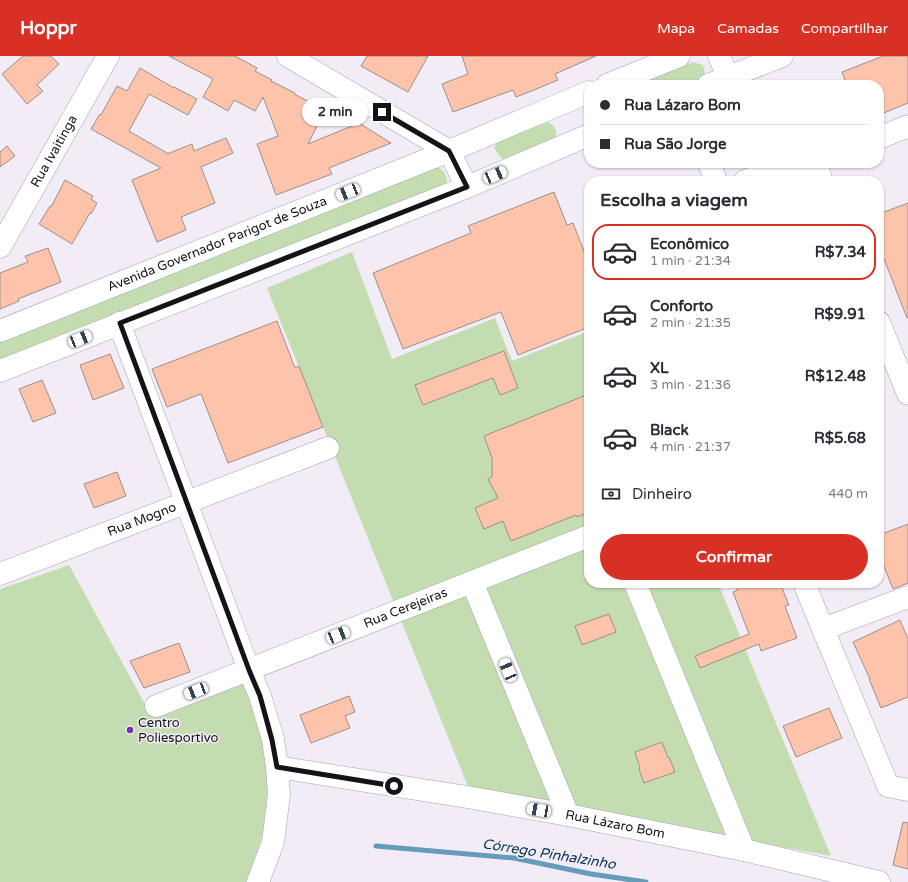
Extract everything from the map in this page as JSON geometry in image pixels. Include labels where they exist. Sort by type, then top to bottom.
[{"type":"street","name":"Rua Ivaitinga","points":[[0,247],[108,56]]},
{"type":"street","points":[[288,56],[449,151],[467,187]]},
{"type":"street","points":[[619,80],[679,56]]},
{"type":"street","points":[[718,56],[718,80]]},
{"type":"street","points":[[721,80],[782,56]]},
{"type":"street","name":"Avenida Governador Parigot de Souza","points":[[0,331],[449,151],[584,94]]},
{"type":"street","points":[[884,136],[908,126]]},
{"type":"street","points":[[0,371],[467,187],[584,137]]},
{"type":"street","points":[[748,174],[769,172],[789,176],[819,169]]},
{"type":"street","points":[[120,323],[186,503],[260,696],[272,740],[277,767],[279,795],[273,842],[258,882]]},
{"type":"street","points":[[884,334],[908,394]]},
{"type":"street","name":"Rua Mogno","points":[[0,574],[328,448]]},
{"type":"street","name":"Rua Cerejeiras","points":[[156,706],[584,538]]},
{"type":"street","points":[[472,582],[568,815]]},
{"type":"street","points":[[637,588],[744,850]]},
{"type":"street","points":[[806,588],[888,786],[908,790]]},
{"type":"street","points":[[823,629],[908,597]]},
{"type":"street","name":"Rua Lázaro Bom","points":[[277,767],[467,797],[568,815],[744,850],[879,882]]},
{"type":"green space","points":[[693,62],[703,65],[705,73],[703,80],[650,80]]},
{"type":"green space","points":[[549,122],[556,130],[556,141],[506,161],[499,156],[494,147],[498,141]]},
{"type":"green space","points":[[438,167],[445,174],[447,184],[0,366],[0,342]]},
{"type":"green space","points":[[352,252],[392,359],[495,318],[512,361],[584,333],[584,588],[720,588],[831,856],[469,789],[267,288]]},
{"type":"green space","name":"Centro Poliesportivo","points":[[69,565],[152,717],[244,681],[264,742],[268,784],[264,830],[254,863],[246,882],[0,882],[0,589]]},
{"type":"building","points":[[23,56],[51,56],[59,64],[37,85],[43,91],[27,104],[2,74]]},
{"type":"building","points":[[169,56],[235,56],[257,68],[255,71],[272,80],[271,81],[325,110],[308,144],[359,123],[391,143],[329,168],[332,174],[276,195],[257,144],[278,136],[263,97],[255,111],[234,100],[228,111],[203,97],[213,79]]},
{"type":"building","points":[[367,56],[428,56],[408,92],[361,66]]},
{"type":"building","points":[[462,56],[596,56],[555,74],[558,80],[534,90],[516,97],[513,90],[453,112],[442,84],[468,74]]},
{"type":"building","points":[[883,56],[908,56],[908,103],[884,113],[884,80],[845,80],[842,72]]},
{"type":"building","points":[[140,68],[174,88],[197,99],[188,115],[149,94],[129,131],[167,154],[192,144],[194,151],[226,138],[233,153],[201,167],[215,203],[181,217],[186,230],[157,242],[132,180],[161,168],[91,129],[100,114],[101,115],[117,86],[127,91]]},
{"type":"building","points":[[7,146],[15,156],[0,167],[0,152]]},
{"type":"building","points":[[65,180],[93,196],[91,199],[97,203],[72,244],[39,224],[50,206],[51,207]]},
{"type":"building","points":[[554,192],[567,225],[573,223],[584,251],[584,329],[518,355],[501,312],[403,349],[373,273],[471,233],[468,226]]},
{"type":"building","points":[[908,203],[908,318],[884,259],[884,212]]},
{"type":"building","points":[[48,248],[61,282],[18,299],[19,301],[0,309],[0,273],[28,262],[25,256]]},
{"type":"building","points":[[277,321],[295,368],[299,366],[323,427],[228,463],[201,394],[167,407],[152,369]]},
{"type":"building","points":[[504,351],[518,388],[500,395],[493,378],[423,405],[415,385]]},
{"type":"building","points":[[110,354],[124,388],[93,400],[80,365]]},
{"type":"building","points":[[42,380],[56,413],[33,422],[19,389]]},
{"type":"building","points":[[584,396],[584,514],[577,517],[576,515],[511,541],[503,521],[484,529],[475,508],[498,498],[488,479],[492,477],[492,458],[484,436]]},
{"type":"building","points":[[117,472],[126,496],[94,508],[84,484]]},
{"type":"building","points":[[908,524],[908,583],[893,589],[884,566],[884,533]]},
{"type":"building","points":[[737,588],[782,588],[789,605],[785,606],[797,638],[761,651],[759,644],[700,668],[695,656],[749,634],[733,592],[738,590]]},
{"type":"building","points":[[609,614],[616,632],[582,645],[575,626]]},
{"type":"building","points":[[900,620],[908,639],[908,697],[881,708],[853,642]]},
{"type":"building","points":[[179,643],[190,672],[144,688],[130,661]]},
{"type":"building","points":[[349,696],[355,712],[345,716],[350,728],[311,743],[300,715]]},
{"type":"building","points":[[829,708],[842,738],[796,757],[783,726]]},
{"type":"building","points":[[662,742],[675,772],[644,783],[635,752]]},
{"type":"building","points":[[903,822],[908,823],[908,869],[893,865]]},
{"type":"waterway","name":"Córrego Pinhalzinho","points":[[376,846],[514,858],[591,874],[646,882]]},
{"type":"place","name":"Centro Poliesportivo","points":[[130,730]]},
{"type":"route","points":[[382,112],[449,151],[467,187],[120,323],[260,696],[272,740],[277,767],[394,786]]}]
